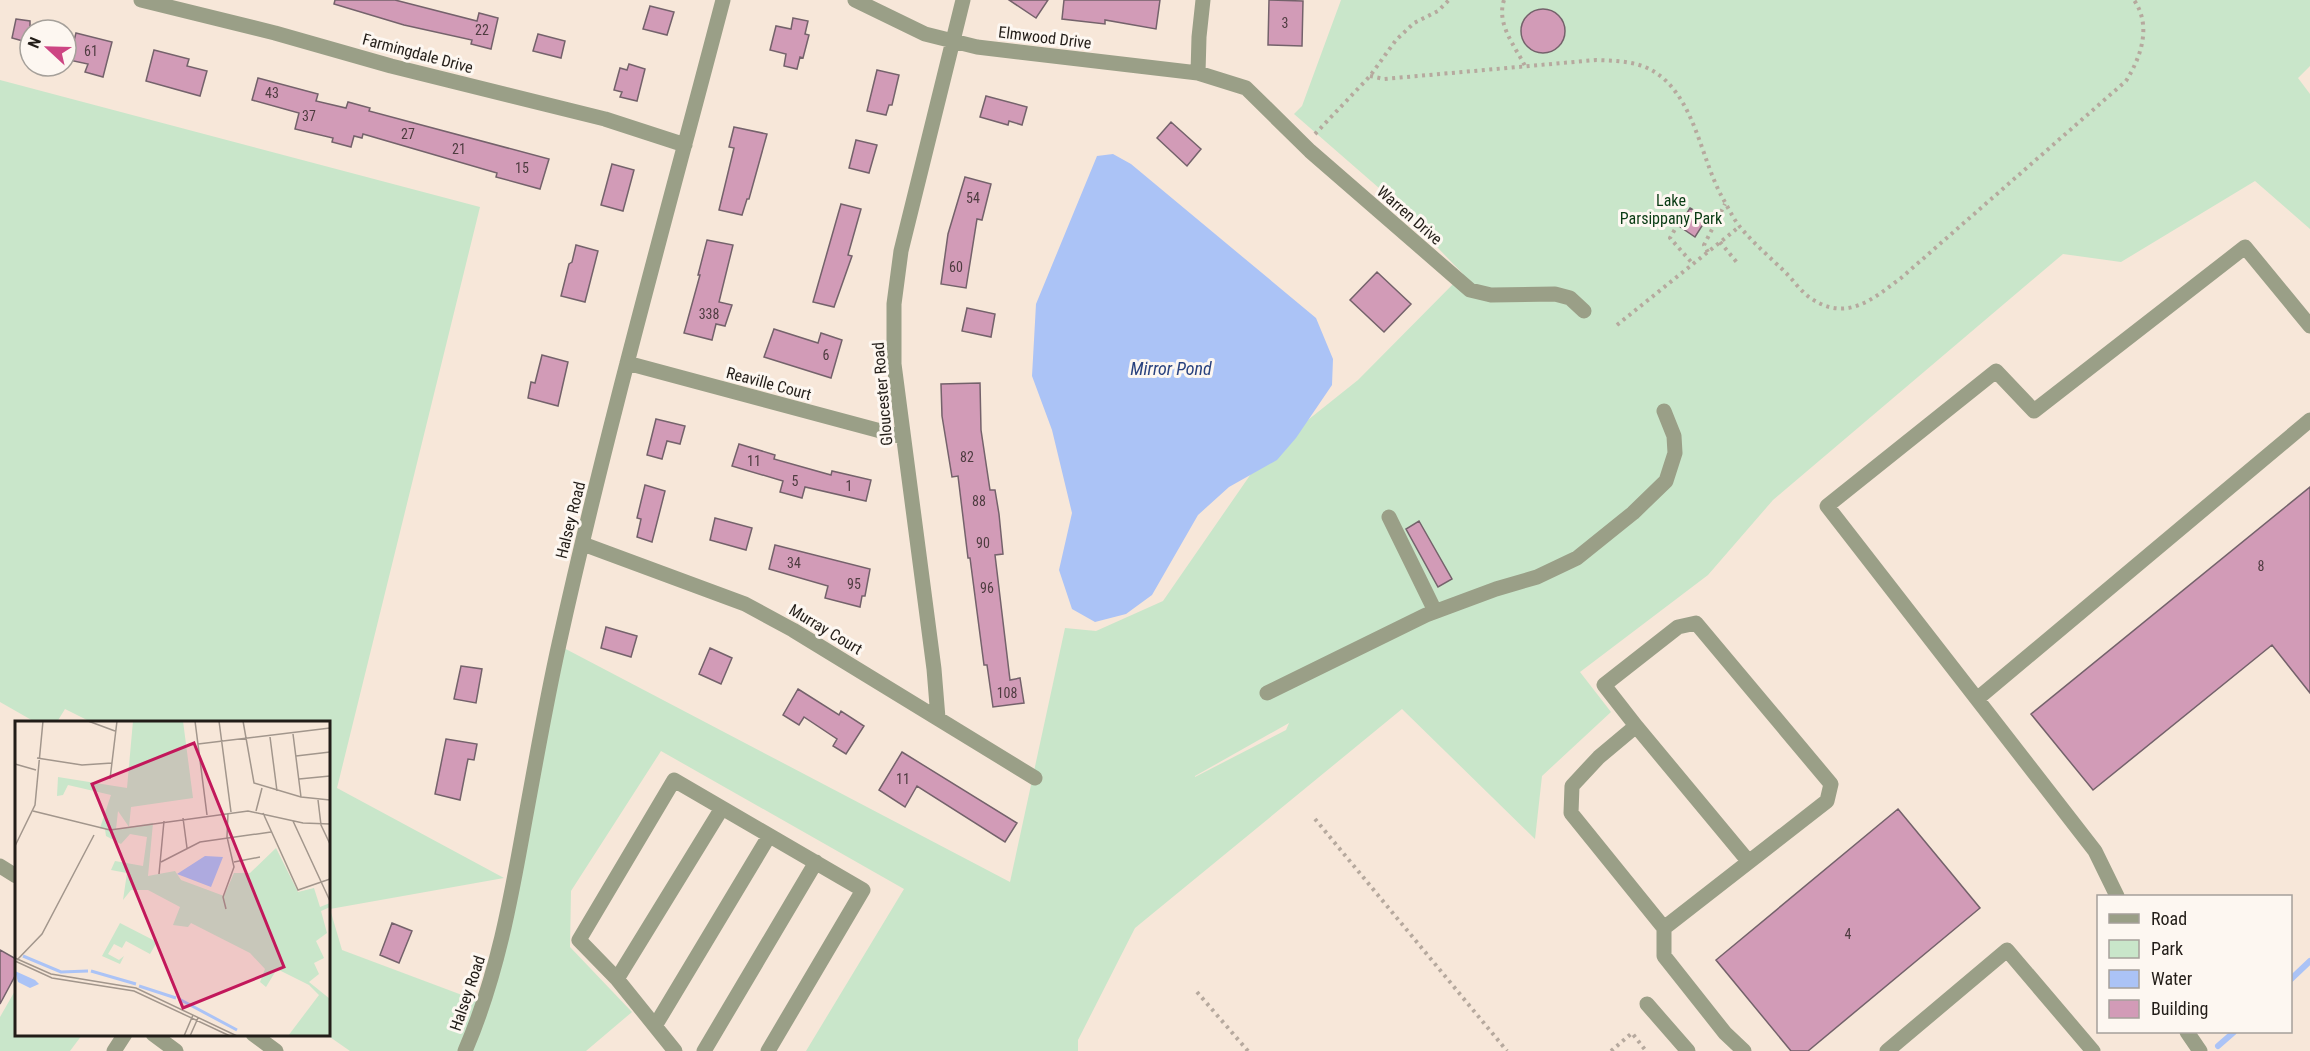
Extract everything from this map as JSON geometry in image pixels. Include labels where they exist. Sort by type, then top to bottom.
[{"type":"street","name":"Farmingdale Drive","points":[[141,0],[275,33],[391,66],[605,119],[685,145]]},
{"type":"street","name":"Halsey Road","points":[[465,1051],[485,1005],[498,959],[512,898],[542,724],[583,544],[627,363],[723,0]]},
{"type":"street","name":"Elmwood Drive","points":[[855,0],[925,34],[952,42],[1198,74],[1238,85]]},
{"type":"street","name":"Gloucester Road","points":[[938,718],[934,669],[894,364],[894,304],[901,250],[963,0]]},
{"type":"street","points":[[1198,74],[1203,0]]},
{"type":"street","name":"Warren Drive","points":[[1238,85],[1246,88],[1305,146],[1470,290],[1491,295],[1555,294],[1570,298],[1584,311]]},
{"type":"street","points":[[2115,895],[2095,851],[1827,506],[1996,371],[2034,411],[2245,247],[2310,326]]},
{"type":"street","name":"Reaville Court","points":[[627,363],[903,437]]},
{"type":"street","points":[[1267,693],[1435,611],[1537,577],[1577,558],[1633,513],[1666,482],[1675,453],[1674,436],[1664,411]]},
{"type":"street","points":[[1977,699],[2310,420]]},
{"type":"street","points":[[1389,517],[1435,611]]},
{"type":"street","name":"Murray Court","points":[[583,544],[745,604],[794,630],[1035,778]]},
{"type":"street","points":[[1664,928],[1749,862],[1827,801],[1831,784],[1696,624],[1678,627],[1604,686],[1749,862]]},
{"type":"street","points":[[1636,726],[1599,757],[1572,786],[1571,813],[1664,928],[1664,956],[1725,1033],[1744,1051]]},
{"type":"street","points":[[675,1051],[617,979],[579,940],[674,780],[863,890],[768,1051]]},
{"type":"street","points":[[617,979],[722,808]]},
{"type":"street","points":[[655,1026],[770,836]]},
{"type":"street","points":[[704,1051],[816,862]]},
{"type":"street","points":[[0,866],[15,875]]},
{"type":"street","points":[[1887,1051],[2007,950],[2092,1051]]},
{"type":"street","points":[[1647,1004],[1688,1051]]},
{"type":"street","points":[[2188,1033],[2199,1051]]},
{"type":"street","points":[[114,1051],[124,1036]]},
{"type":"street","points":[[154,1036],[176,1051]]},
{"type":"street","points":[[254,1036],[276,1051]]},
{"type":"path","points":[[1305,146],[1370,76],[1396,40],[1414,23],[1438,11],[1449,0]]},
{"type":"path","points":[[1504,0],[1501,14],[1504,28],[1526,66]]},
{"type":"path","points":[[1370,76],[1384,79],[1596,60],[1628,61],[1644,66],[1662,77],[1676,91],[1739,227],[1811,299],[1835,308],[1847,309],[1861,305],[1901,278],[2126,81],[2138,62],[2143,41],[2139,7],[2134,0]]},
{"type":"path","points":[[1708,252],[1704,245],[1726,203]]},
{"type":"path","points":[[1682,217],[1670,238],[1693,264]]},
{"type":"path","points":[[1617,325],[1739,227]]},
{"type":"path","points":[[1720,242],[1739,265]]},
{"type":"path","points":[[1315,819],[1507,1051]]},
{"type":"path","points":[[1197,992],[1248,1051]]},
{"type":"path","points":[[1611,1051],[1632,1033],[1646,1051]]},
{"type":"green space","name":"Lake Parsippany Park","points":[[1341,0],[2310,0],[2310,66],[2298,78],[2310,94],[2310,229],[2255,181],[2121,262],[2063,254],[1773,500],[1708,575],[1580,672],[1611,712],[1542,776],[1535,839],[1402,709],[1135,928],[1078,1040],[1078,1051],[806,1051],[904,889],[661,751],[571,891],[570,947],[632,1012],[586,1051],[350,1051],[328,1036],[330,909],[342,950],[486,1004],[560,646],[1010,882],[1065,628],[1096,631],[1163,601],[1264,455],[1358,380],[1463,274],[1387,195],[1294,114],[1302,106]],"holes":[[[1289,723],[1286,730],[1195,776]]]},
{"type":"green space","points":[[0,80],[480,207],[337,788],[504,878],[330,909],[330,721],[89,721],[65,709],[58,721],[33,721],[0,702]]},
{"type":"green space","points":[[15,991],[15,1036],[81,1036],[70,1051],[0,1051],[0,1017]]},
{"type":"water","name":"Mirror Pond","points":[[1113,154],[1131,164],[1316,318],[1333,359],[1332,385],[1296,438],[1277,460],[1229,487],[1198,515],[1152,595],[1126,614],[1095,622],[1072,609],[1059,570],[1072,513],[1052,430],[1032,376],[1036,304],[1097,156]]},
{"type":"building","points":[[335,0],[395,0],[477,21],[479,13],[498,18],[491,49],[471,44],[472,40],[404,25],[334,4]]},
{"type":"building","points":[[1009,0],[1048,0],[1036,18]]},
{"type":"building","points":[[1064,0],[1160,0],[1156,29],[1105,20],[1105,24],[1062,19]]},
{"type":"building","points":[[1269,0],[1303,1],[1302,46],[1268,45]]},
{"type":"building","points":[[650,6],[674,12],[667,35],[643,29]]},
{"type":"building","points":[[1543,9],[1558,16],[1565,31],[1558,46],[1543,53],[1528,46],[1521,31],[1528,16]]},
{"type":"building","points":[[793,18],[808,21],[805,34],[809,35],[803,58],[800,57],[797,69],[784,66],[786,54],[770,50],[776,26],[791,29]]},
{"type":"building","points":[[16,19],[18,19],[18,40],[12,38]]},
{"type":"building","points":[[78,34],[112,42],[103,77],[85,72],[88,64],[78,62]]},
{"type":"building","points":[[538,34],[565,41],[561,58],[533,51]]},
{"type":"building","points":[[154,50],[189,59],[187,66],[207,71],[200,96],[146,81]]},
{"type":"building","points":[[629,64],[645,69],[637,101],[620,97],[622,92],[614,90],[620,68],[627,70]]},
{"type":"building","points":[[877,70],[899,75],[892,105],[889,105],[886,115],[867,111]]},
{"type":"building","points":[[258,78],[318,94],[316,101],[346,108],[348,102],[370,108],[369,111],[549,159],[540,189],[496,177],[497,173],[363,134],[362,138],[354,136],[351,147],[332,142],[333,138],[295,129],[299,113],[252,100]]},
{"type":"building","points":[[986,96],[1027,107],[1022,125],[1009,121],[1008,125],[980,117]]},
{"type":"building","points":[[1171,122],[1201,149],[1187,166],[1157,138]]},
{"type":"building","points":[[734,127],[767,134],[749,199],[747,199],[742,215],[719,210],[734,148],[729,147]]},
{"type":"building","points":[[856,140],[877,145],[869,173],[849,168]]},
{"type":"building","points":[[612,164],[634,170],[623,211],[601,205]]},
{"type":"building","points":[[965,177],[991,184],[982,220],[977,219],[966,288],[941,284],[948,234]]},
{"type":"building","points":[[841,204],[861,209],[848,255],[852,256],[834,307],[813,302]]},
{"type":"building","points":[[1690,208],[1707,218],[1695,237],[1679,226]]},
{"type":"building","points":[[707,240],[733,245],[719,302],[732,305],[725,326],[716,324],[712,340],[684,333]]},
{"type":"building","points":[[576,245],[598,251],[585,302],[561,296]]},
{"type":"building","points":[[1377,272],[1411,304],[1384,332],[1350,300]]},
{"type":"building","points":[[967,308],[995,314],[991,337],[962,331]]},
{"type":"building","points":[[774,329],[818,343],[821,333],[842,340],[831,378],[764,357]]},
{"type":"building","points":[[542,355],[568,362],[558,406],[528,398],[531,382],[535,383]]},
{"type":"building","points":[[980,383],[981,430],[990,490],[995,490],[999,514],[1003,554],[995,555],[1010,680],[1020,678],[1024,703],[993,707],[987,665],[984,665],[958,476],[952,477],[942,416],[941,384]]},
{"type":"building","points":[[656,419],[685,426],[680,444],[667,441],[662,459],[647,455]]},
{"type":"building","points":[[739,444],[775,455],[774,459],[831,475],[832,471],[871,480],[866,501],[805,487],[802,498],[780,492],[783,481],[732,466]]},
{"type":"building","points":[[645,485],[665,491],[652,542],[637,537],[641,519],[637,518]]},
{"type":"building","points":[[2310,487],[2310,693],[2272,645],[2093,790],[2031,714]]},
{"type":"building","points":[[715,518],[752,528],[746,550],[710,540]]},
{"type":"building","points":[[1419,521],[1452,579],[1438,587],[1406,529]]},
{"type":"building","points":[[775,545],[870,569],[865,596],[862,596],[860,607],[825,598],[828,586],[769,569]]},
{"type":"building","points":[[606,627],[637,636],[631,657],[601,648]]},
{"type":"building","points":[[710,648],[732,658],[721,684],[699,674]]},
{"type":"building","points":[[461,666],[482,669],[476,703],[454,699]]},
{"type":"building","points":[[798,689],[839,715],[841,711],[864,726],[846,754],[833,746],[837,739],[804,717],[799,725],[783,715]]},
{"type":"building","points":[[446,739],[477,744],[474,760],[468,759],[460,800],[435,794]]},
{"type":"building","points":[[902,752],[1017,823],[1005,842],[917,786],[905,807],[879,790]]},
{"type":"building","points":[[1898,809],[1980,908],[1808,1051],[1791,1051],[1716,960]]},
{"type":"building","points":[[392,923],[412,931],[399,963],[380,955]]},
{"type":"building","points":[[0,950],[15,958],[15,976],[0,1004]]},
{"type":"waterway","points":[[2292,978],[2310,961]]},
{"type":"waterway","points":[[2218,1046],[2233,1033]]}]
